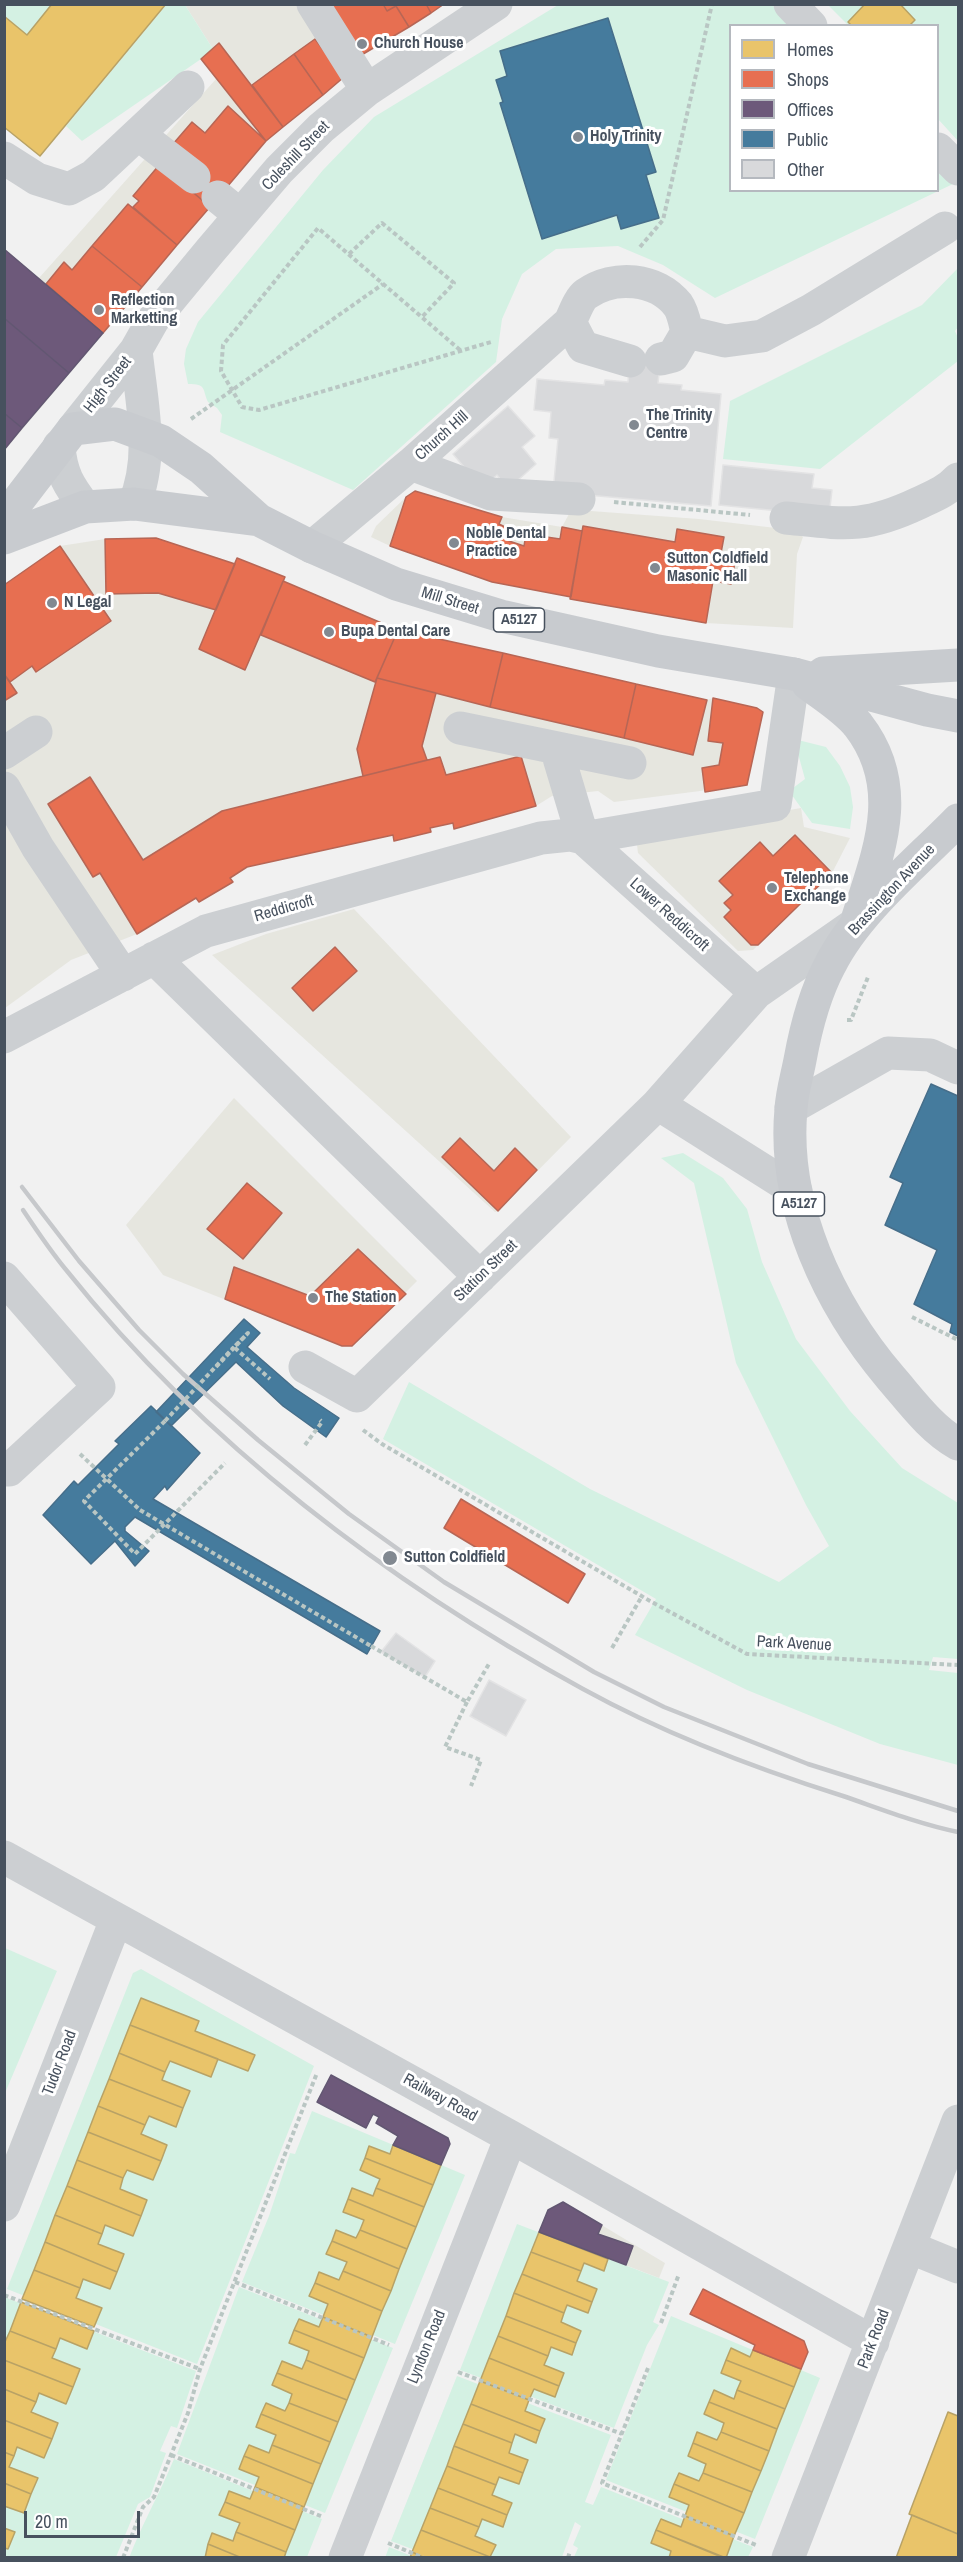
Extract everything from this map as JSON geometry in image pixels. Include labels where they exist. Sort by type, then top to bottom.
[{"type":"main road","name":"High Street","points":[[4,519],[66,438],[115,424],[153,437]]},
{"type":"main road","name":"Mill Street","points":[[153,437],[201,468],[259,520],[312,547],[396,584],[501,616],[658,651],[794,674],[927,710],[958,716]]},
{"type":"main road","name":"Mill Street","points":[[85,507],[134,504],[259,520]]},
{"type":"main road","name":"A5127","points":[[4,538],[85,507]]},
{"type":"main road","name":"Mill Street","points":[[794,674],[958,665]]},
{"type":"main road","name":"Mill Street","points":[[794,674],[857,723],[874,750],[884,788],[885,815],[882,843],[855,924]]},
{"type":"main road","name":"Brassington Avenue","points":[[958,820],[855,924],[829,965],[807,1021],[791,1108],[790,1151],[796,1191],[818,1261],[837,1300],[862,1342],[924,1416],[958,1444]]},
{"type":"street","points":[[313,4],[367,90]]},
{"type":"street","name":"Coleshill Street","points":[[136,350],[217,197],[279,170],[321,128],[367,90],[496,4]]},
{"type":"street","points":[[790,4],[809,24]]},
{"type":"street","points":[[4,158],[37,179],[69,189],[93,176],[188,87]]},
{"type":"street","points":[[138,134],[217,197]]},
{"type":"street","points":[[939,150],[958,170]]},
{"type":"street","points":[[687,332],[725,341],[762,336],[810,310],[945,228]]},
{"type":"street","points":[[611,282],[647,284],[658,288],[679,306],[687,332],[672,356],[645,360],[583,347],[570,322],[584,295],[611,282]]},
{"type":"street","name":"Church Hill","points":[[312,547],[411,464],[570,322]]},
{"type":"street","name":"High Street","points":[[134,504],[153,437],[136,350]]},
{"type":"street","name":"High Street","points":[[66,438],[136,350]]},
{"type":"street","points":[[66,438],[61,465],[68,484],[85,507]]},
{"type":"street","points":[[411,464],[491,494],[579,499]]},
{"type":"street","points":[[786,518],[847,525],[873,522],[947,490],[958,479]]},
{"type":"street","name":"Reddicroft","points":[[4,1037],[207,931],[541,838],[570,835],[583,838],[775,805],[794,674]]},
{"type":"street","points":[[460,728],[630,763]]},
{"type":"street","points":[[4,753],[36,732]]},
{"type":"street","points":[[556,748],[583,838]]},
{"type":"street","points":[[4,788],[38,848],[123,975]]},
{"type":"street","name":"Lower Reddicroft","points":[[583,838],[756,993]]},
{"type":"street","name":"Station Street","points":[[305,1367],[357,1396],[658,1104],[756,993],[855,924]]},
{"type":"street","points":[[154,958],[480,1277]]},
{"type":"street","points":[[791,1108],[888,1053],[930,1055],[958,1068]]},
{"type":"street","points":[[658,1104],[796,1191]]},
{"type":"street","points":[[4,1278],[99,1387],[9,1470],[4,1470]]},
{"type":"street","points":[[924,1416],[958,1422]]},
{"type":"street","name":"Railway Road","points":[[4,1857],[511,2137],[873,2342]]},
{"type":"street","name":"Tudor Road","points":[[4,2205],[116,1920]]},
{"type":"street","name":"Park Road","points":[[777,2553],[873,2342],[958,2121]]},
{"type":"street","name":"Lyndon Road","points":[[350,2544],[511,2137]]},
{"type":"street","points":[[909,2247],[958,2267]]},
{"type":"path","points":[[611,282],[663,220],[712,4]]},
{"type":"path","points":[[349,254],[382,223],[454,284],[422,317]]},
{"type":"path","points":[[460,350],[318,228],[223,345],[221,371],[243,407],[259,410],[493,341]]},
{"type":"path","points":[[153,437],[231,390],[383,284]]},
{"type":"path","points":[[579,499],[786,518]]},
{"type":"path","points":[[912,1317],[958,1340]]},
{"type":"path","points":[[216,1366],[248,1334],[84,1501],[135,1554],[225,1463]]},
{"type":"path","points":[[234,1347],[274,1382]]},
{"type":"path","points":[[305,1445],[322,1422]]},
{"type":"path","name":"Park Avenue","points":[[356,1425],[382,1444],[642,1596],[747,1654],[958,1665]]},
{"type":"path","points":[[54,1428],[105,1480],[140,1510],[467,1702]]},
{"type":"path","points":[[612,1648],[642,1596]]},
{"type":"path","points":[[471,1786],[481,1760],[445,1747],[490,1662]]},
{"type":"path","points":[[123,2558],[143,2507],[154,2497],[188,2413],[200,2369],[331,2038]]},
{"type":"path","points":[[661,2323],[692,2240]]},
{"type":"path","points":[[4,2295],[200,2369]]},
{"type":"path","points":[[648,2368],[602,2483],[777,2553]]},
{"type":"path","points":[[171,2455],[350,2544],[424,2558]]},
{"type":"path","points":[[568,2558],[570,2551]]},
{"type":"shaded area","points":[[185,5],[444,5],[353,60],[344,77],[266,141],[5,450],[5,249],[39,278],[216,79],[201,59],[213,49]]},
{"type":"shaded area","points":[[415,491],[502,517],[562,527],[569,514],[577,510],[699,519],[793,530],[803,537],[797,554],[793,628],[706,623],[571,597],[390,546],[371,537],[376,526]]},
{"type":"shaded area","points":[[156,538],[235,563],[237,558],[285,577],[284,582],[410,634],[707,700],[713,698],[757,708],[763,712],[747,785],[614,802],[598,791],[552,796],[536,806],[454,829],[452,823],[430,828],[431,832],[394,841],[393,835],[247,867],[231,878],[233,882],[199,902],[196,898],[137,934],[71,960],[5,1008],[5,585],[60,546],[105,539]]},
{"type":"shaded area","points":[[801,808],[804,827],[850,838],[832,873],[753,950],[738,951],[638,853],[636,837]]},
{"type":"shaded area","points":[[354,909],[571,1137],[498,1211],[495,1212],[212,955],[266,934]]},
{"type":"shaded area","name":"The Station","points":[[234,1098],[417,1281],[352,1346],[342,1346],[163,1275],[126,1225]]},
{"type":"shaded area","points":[[563,2202],[665,2263],[659,2278],[539,2232],[548,2210]]},
{"type":"green space","points":[[4,5],[52,5],[27,35],[5,16]]},
{"type":"green space","points":[[166,5],[185,5],[213,49],[82,141],[66,126]]},
{"type":"green space","points":[[558,5],[772,5],[793,24],[729,24],[729,192],[936,192],[715,298],[663,265],[618,246],[556,249],[522,274],[502,319],[496,362],[353,490],[220,432],[222,415],[208,402],[201,386],[188,384],[184,364],[186,349],[198,322],[323,170],[374,117]],"holes":[[[608,18],[656,171],[646,175],[659,218],[622,229],[617,215],[542,239],[500,103],[503,102],[496,80],[507,76],[500,51]]]},
{"type":"green space","points":[[828,5],[958,5],[958,141],[939,120],[939,24],[847,24]]},
{"type":"green space","points":[[939,166],[955,183],[939,191]]},
{"type":"green space","points":[[958,268],[958,327],[955,331],[958,338],[958,361],[820,469],[723,459],[730,401],[922,305]]},
{"type":"green space","points":[[794,739],[826,747],[840,766],[850,787],[853,807],[850,829],[812,823],[789,791],[805,779]]},
{"type":"green space","points":[[683,1153],[723,1178],[747,1209],[762,1262],[796,1339],[850,1411],[902,1468],[958,1503],[958,1659],[933,1657],[929,1670],[958,1673],[958,1765],[880,1744],[747,1690],[635,1635],[656,1599],[383,1439],[409,1382],[590,1489],[779,1582],[829,1546],[806,1505],[736,1363],[694,1183],[661,1158]]},
{"type":"green space","points":[[5,1948],[57,1971],[5,2093]]},
{"type":"green space","points":[[141,1969],[314,2066],[197,2364],[7,2289],[133,1973]]},
{"type":"green space","points":[[312,2111],[465,2175],[395,2344],[242,2282],[269,2216],[290,2153],[295,2154]]},
{"type":"green space","points":[[517,2224],[669,2282],[653,2322],[659,2325],[647,2345],[614,2428],[460,2370]]},
{"type":"green space","points":[[239,2287],[393,2348],[325,2513],[177,2454]]},
{"type":"green space","points":[[4,2297],[196,2371],[177,2428],[171,2426],[160,2451],[166,2453],[150,2497],[138,2504],[116,2557],[5,2557]]},
{"type":"green space","points":[[671,2316],[820,2378],[755,2539],[606,2480]]},
{"type":"green space","points":[[457,2376],[611,2435],[585,2502],[593,2505],[601,2487],[753,2547],[748,2557],[574,2557],[578,2548],[573,2545],[581,2526],[575,2522],[562,2557],[433,2557],[391,2541]]},
{"type":"green space","points":[[174,2459],[322,2519],[307,2557],[129,2558]]},
{"type":"green space","points":[[389,2547],[414,2557],[385,2558]]},
{"type":"building: Homes","points":[[52,4],[166,4],[40,156],[4,127],[4,16],[27,35]]},
{"type":"building: Homes","points":[[865,4],[900,4],[915,20],[911,24],[850,24],[848,22]]},
{"type":"building: Homes","points":[[141,1998],[199,2021],[195,2031],[255,2055],[248,2071],[130,2025]]},
{"type":"building: Homes","points":[[130,2025],[218,2059],[211,2077],[170,2061],[165,2072],[119,2053]]},
{"type":"building: Homes","points":[[119,2053],[165,2072],[162,2080],[190,2091],[183,2108],[109,2079]]},
{"type":"building: Homes","points":[[109,2079],[183,2108],[176,2127],[149,2116],[145,2125],[98,2106]]},
{"type":"building: Homes","points":[[98,2106],[145,2125],[141,2134],[167,2145],[161,2161],[88,2132]]},
{"type":"building: Homes","points":[[88,2132],[161,2161],[153,2180],[127,2170],[123,2178],[77,2160]]},
{"type":"building: Homes","points":[[393,2145],[441,2165],[433,2185],[365,2158],[369,2146],[390,2154]]},
{"type":"building: Homes","points":[[365,2158],[433,2185],[424,2207],[376,2188],[380,2179],[360,2170]]},
{"type":"building: Homes","points":[[77,2160],[123,2178],[120,2189],[147,2200],[141,2216],[67,2186]]},
{"type":"building: Homes","points":[[67,2186],[141,2216],[133,2236],[105,2225],[102,2234],[55,2215]]},
{"type":"building: Homes","points":[[352,2188],[373,2196],[376,2188],[424,2207],[416,2227],[348,2199]]},
{"type":"building: Homes","points":[[348,2199],[416,2227],[407,2249],[360,2230],[364,2220],[343,2212]]},
{"type":"building: Homes","points":[[55,2215],[102,2234],[98,2244],[124,2254],[117,2272],[45,2242]]},
{"type":"building: Homes","points":[[336,2230],[356,2238],[360,2230],[407,2249],[399,2269],[332,2241]]},
{"type":"building: Homes","points":[[539,2232],[608,2259],[604,2271],[584,2263],[581,2271],[531,2252]]},
{"type":"building: Homes","points":[[332,2241],[399,2269],[391,2291],[343,2271],[347,2262],[326,2254]]},
{"type":"building: Homes","points":[[45,2242],[117,2272],[110,2289],[83,2279],[80,2288],[34,2270]]},
{"type":"building: Homes","points":[[531,2252],[581,2271],[577,2281],[597,2289],[592,2302],[522,2274]]},
{"type":"building: Homes","points":[[34,2270],[80,2288],[76,2298],[102,2308],[94,2327],[22,2299]]},
{"type":"building: Homes","points":[[343,2271],[391,2291],[382,2311],[315,2283],[319,2272],[339,2280]]},
{"type":"building: Homes","points":[[522,2274],[592,2302],[588,2313],[567,2305],[564,2313],[514,2293]]},
{"type":"building: Homes","points":[[315,2283],[382,2311],[372,2337],[323,2317],[328,2304],[309,2296]]},
{"type":"building: Homes","points":[[514,2293],[564,2313],[561,2322],[581,2331],[576,2343],[506,2316]]},
{"type":"building: Homes","points":[[21,2302],[94,2331],[87,2349],[60,2338],[56,2349],[10,2331]]},
{"type":"building: Homes","points":[[506,2316],[576,2343],[572,2355],[551,2347],[548,2356],[498,2336]]},
{"type":"building: Homes","points":[[323,2317],[372,2337],[364,2358],[294,2330],[299,2319],[319,2327]]},
{"type":"building: Homes","points":[[294,2330],[364,2358],[355,2380],[306,2360],[309,2351],[289,2343]]},
{"type":"building: Homes","points":[[10,2331],[56,2349],[52,2358],[80,2369],[73,2387],[4,2360],[4,2344]]},
{"type":"building: Homes","points":[[498,2336],[548,2356],[544,2365],[564,2373],[559,2386],[489,2358]]},
{"type":"building: Homes","points":[[731,2348],[750,2357],[753,2350],[801,2369],[794,2387],[726,2360]]},
{"type":"building: Homes","points":[[489,2358],[559,2386],[555,2397],[534,2389],[529,2400],[480,2381]]},
{"type":"building: Homes","points":[[4,2360],[73,2387],[66,2404],[39,2393],[36,2402],[4,2389]]},
{"type":"building: Homes","points":[[306,2360],[355,2380],[347,2400],[277,2373],[282,2361],[302,2369]]},
{"type":"building: Homes","points":[[726,2360],[794,2387],[785,2409],[737,2390],[741,2381],[721,2373]]},
{"type":"building: Homes","points":[[277,2373],[347,2400],[338,2422],[289,2403],[292,2394],[272,2385]]},
{"type":"building: Homes","points":[[480,2381],[529,2400],[525,2411],[545,2419],[540,2431],[471,2404]]},
{"type":"building: Homes","points":[[4,2389],[36,2402],[31,2412],[58,2423],[52,2439],[4,2420]]},
{"type":"building: Homes","points":[[714,2390],[734,2399],[737,2390],[785,2409],[777,2429],[709,2402]]},
{"type":"building: Homes","points":[[709,2402],[777,2429],[769,2451],[721,2432],[724,2423],[704,2414]]},
{"type":"building: Homes","points":[[266,2403],[285,2411],[289,2403],[338,2422],[330,2442],[261,2414]]},
{"type":"building: Homes","points":[[471,2404],[540,2431],[536,2443],[515,2434],[512,2443],[463,2424]]},
{"type":"building: Homes","points":[[948,2412],[958,2416],[958,2534],[909,2514]]},
{"type":"building: Homes","points":[[261,2414],[330,2442],[321,2464],[272,2445],[276,2435],[256,2427]]},
{"type":"building: Homes","points":[[4,2420],[52,2439],[44,2458],[17,2447],[14,2456],[4,2452]]},
{"type":"building: Homes","points":[[463,2424],[512,2443],[509,2453],[528,2460],[523,2473],[454,2446]]},
{"type":"building: Homes","points":[[697,2432],[717,2440],[721,2432],[769,2451],[761,2471],[693,2443]]},
{"type":"building: Homes","points":[[693,2443],[761,2471],[752,2492],[703,2473],[706,2464],[688,2456]]},
{"type":"building: Homes","points":[[249,2445],[269,2453],[272,2445],[321,2464],[313,2484],[244,2456]]},
{"type":"building: Homes","points":[[454,2446],[523,2473],[519,2484],[499,2477],[496,2485],[447,2466]]},
{"type":"building: Homes","points":[[4,2452],[14,2456],[9,2467],[38,2478],[31,2494],[4,2483]]},
{"type":"building: Homes","points":[[244,2456],[313,2484],[304,2507],[255,2487],[259,2477],[239,2469]]},
{"type":"building: Homes","points":[[447,2466],[496,2485],[492,2495],[512,2503],[507,2515],[438,2488]]},
{"type":"building: Homes","points":[[679,2473],[699,2481],[703,2473],[752,2492],[744,2513],[674,2484]]},
{"type":"building: Homes","points":[[4,2483],[31,2494],[24,2513],[4,2506]]},
{"type":"building: Homes","points":[[674,2484],[744,2513],[734,2536],[685,2516],[689,2505],[669,2497]]},
{"type":"building: Homes","points":[[255,2487],[304,2507],[295,2530],[225,2502],[229,2491],[250,2499]]},
{"type":"building: Homes","points":[[438,2488],[507,2515],[503,2527],[482,2519],[479,2527],[430,2508]]},
{"type":"building: Homes","points":[[225,2502],[295,2530],[286,2552],[236,2532],[240,2523],[219,2515]]},
{"type":"building: Homes","points":[[430,2508],[479,2527],[475,2536],[496,2545],[490,2557],[421,2530]]},
{"type":"building: Homes","points":[[912,2515],[958,2534],[958,2558],[896,2558]]},
{"type":"building: Homes","points":[[685,2516],[734,2536],[726,2558],[656,2530],[661,2519],[681,2527]]},
{"type":"building: Homes","points":[[4,2528],[15,2532],[8,2549],[4,2548]]},
{"type":"building: Homes","points":[[421,2530],[490,2558],[425,2558],[412,2552]]},
{"type":"building: Homes","points":[[656,2530],[724,2558],[669,2558],[671,2551],[651,2543]]},
{"type":"building: Homes","points":[[236,2532],[286,2552],[284,2558],[242,2558],[208,2544],[212,2533],[233,2541]]},
{"type":"building: Homes","points":[[208,2544],[242,2558],[205,2558]]},
{"type":"building: Homes","points":[[412,2552],[425,2558],[410,2558]]},
{"type":"building: Shops","name":"Church House","points":[[319,4],[383,4],[387,11],[396,6],[409,27],[353,60]]},
{"type":"building: Shops","points":[[383,4],[426,4],[431,13],[409,27],[396,6],[387,11]]},
{"type":"building: Shops","points":[[426,4],[444,4],[431,13]]},
{"type":"building: Shops","points":[[315,39],[344,77],[323,95],[294,54]]},
{"type":"building: Shops","points":[[219,43],[283,127],[266,141],[201,59]]},
{"type":"building: Shops","points":[[294,54],[323,95],[283,127],[252,85]]},
{"type":"building: Shops","points":[[228,106],[266,141],[210,207],[186,186],[173,144],[192,122],[205,133]]},
{"type":"building: Shops","points":[[160,164],[210,207],[177,245],[133,207],[139,201],[133,196]]},
{"type":"building: Shops","points":[[128,204],[177,245],[142,287],[92,246]]},
{"type":"building: Shops","name":"Reflection Marketting","points":[[92,246],[142,287],[103,333],[46,284],[64,262],[72,270]]},
{"type":"building: Shops","name":"Noble Dental Practice","points":[[415,491],[502,517],[499,524],[511,530],[509,541],[524,546],[526,534],[560,539],[562,527],[582,531],[571,597],[492,582],[390,546],[406,497]]},
{"type":"building: Shops","name":"Sutton Coldfield Masonic Hall","points":[[583,526],[675,542],[677,529],[724,537],[721,553],[736,556],[731,584],[713,581],[706,623],[570,599]]},
{"type":"building: Shops","points":[[156,538],[235,564],[216,610],[158,593],[106,594],[105,539]]},
{"type":"building: Shops","name":"N Legal","points":[[60,546],[111,621],[36,672],[32,666],[10,682],[4,674],[4,585]]},
{"type":"building: Shops","points":[[237,558],[285,577],[245,670],[199,649]]},
{"type":"building: Shops","name":"Bupa Dental Care","points":[[283,581],[398,630],[375,682],[261,635]]},
{"type":"building: Shops","points":[[398,630],[503,653],[490,707],[377,678]]},
{"type":"building: Shops","points":[[503,653],[636,684],[624,738],[490,707]]},
{"type":"building: Shops","points":[[4,674],[17,693],[4,701]]},
{"type":"building: Shops","points":[[377,678],[436,693],[422,746],[427,760],[363,776],[357,749]]},
{"type":"building: Shops","points":[[636,684],[707,700],[693,755],[624,738]]},
{"type":"building: Shops","points":[[713,698],[757,708],[763,712],[747,785],[705,792],[702,768],[719,765],[723,743],[708,741]]},
{"type":"building: Shops","points":[[521,756],[536,806],[454,829],[453,823],[430,828],[431,832],[394,841],[393,835],[247,867],[230,878],[233,882],[199,902],[196,898],[137,934],[100,873],[93,877],[48,804],[90,777],[143,860],[222,811],[440,757],[446,775]]},
{"type":"building: Shops","name":"Telephone Exchange","points":[[795,835],[832,873],[758,945],[751,945],[724,917],[731,910],[724,903],[733,895],[719,881],[760,842],[773,856]]},
{"type":"building: Shops","points":[[335,947],[357,971],[313,1011],[292,988]]},
{"type":"building: Shops","points":[[460,1138],[494,1171],[515,1148],[537,1170],[498,1211],[442,1157]]},
{"type":"building: Shops","points":[[247,1183],[282,1213],[243,1259],[207,1229]]},
{"type":"building: Shops","name":"The Station","points":[[358,1249],[406,1294],[352,1346],[342,1346],[225,1299],[234,1267],[310,1296]]},
{"type":"building: Shops","points":[[461,1499],[585,1574],[568,1603],[444,1528]]},
{"type":"building: Shops","points":[[703,2289],[804,2341],[808,2352],[801,2369],[753,2350],[755,2345],[690,2314]]},
{"type":"building: Offices","points":[[4,249],[103,333],[69,373],[4,318]]},
{"type":"building: Offices","points":[[4,318],[69,373],[22,428],[4,413]]},
{"type":"building: Offices","points":[[4,413],[22,428],[4,450]]},
{"type":"building: Offices","points":[[331,2075],[448,2138],[450,2144],[441,2165],[393,2145],[398,2136],[376,2123],[379,2117],[373,2114],[366,2128],[317,2102]]},
{"type":"building: Offices","points":[[563,2202],[602,2225],[598,2234],[633,2246],[626,2265],[539,2232],[548,2210]]},
{"type":"building: Public","name":"Holy Trinity","points":[[608,18],[656,172],[646,175],[659,218],[621,229],[617,215],[542,239],[500,103],[503,102],[496,80],[507,76],[500,51]]},
{"type":"building: Public","points":[[931,1084],[958,1096],[958,1336],[950,1332],[952,1324],[914,1304],[937,1250],[885,1225],[903,1183],[890,1177]]},
{"type":"building: Public","points":[[244,1319],[260,1333],[247,1347],[294,1388],[339,1418],[326,1437],[283,1406],[236,1362],[171,1426],[156,1412]]},
{"type":"building: Public","points":[[151,1406],[200,1453],[167,1490],[165,1486],[153,1499],[380,1631],[367,1654],[135,1517],[125,1527],[125,1531],[149,1551],[135,1566],[115,1541],[91,1564],[43,1515],[74,1481],[78,1485],[119,1444],[115,1441]]},
{"type":"building: Other","name":"The Trinity Centre","points":[[631,352],[661,355],[658,383],[682,385],[681,390],[721,394],[711,506],[553,492],[558,439],[549,438],[551,412],[534,410],[537,379],[604,385],[605,380],[628,382]]},
{"type":"building: Other","points":[[508,406],[535,436],[522,447],[536,464],[508,489],[497,475],[482,488],[453,454]]},
{"type":"building: Other","points":[[723,465],[814,474],[812,488],[832,490],[829,516],[719,505]]},
{"type":"building: Other","points":[[396,1633],[435,1661],[425,1677],[381,1652]]},
{"type":"building: Other","points":[[489,1680],[526,1700],[506,1736],[470,1716]]},
{"type":"railway","points":[[22,1187],[79,1261],[139,1330],[183,1374],[258,1440],[349,1514],[444,1582],[594,1672],[664,1707],[808,1764],[958,1811]]},
{"type":"railway","points":[[23,1210],[67,1271],[121,1334],[179,1394],[240,1451],[304,1505],[371,1556],[440,1603],[511,1648],[583,1689],[646,1721],[776,1774],[914,1821],[958,1832]]},
{"type":"place","name":"Church House","points":[[362,44]]},
{"type":"place","name":"Holy Trinity","points":[[578,137]]},
{"type":"place","name":"Reflection Marketting","points":[[99,310]]},
{"type":"place","name":"The Trinity Centre","points":[[634,425]]},
{"type":"place","name":"Noble Dental Practice","points":[[454,543]]},
{"type":"place","name":"Sutton Coldfield Masonic Hall","points":[[655,568]]},
{"type":"place","name":"N Legal","points":[[52,603]]},
{"type":"place","name":"Bupa Dental Care","points":[[329,632]]},
{"type":"place","name":"Telephone Exchange","points":[[772,888]]},
{"type":"place","name":"The Station","points":[[313,1298]]},
{"type":"place","name":"Sutton Coldfield","points":[[390,1558]]}]
